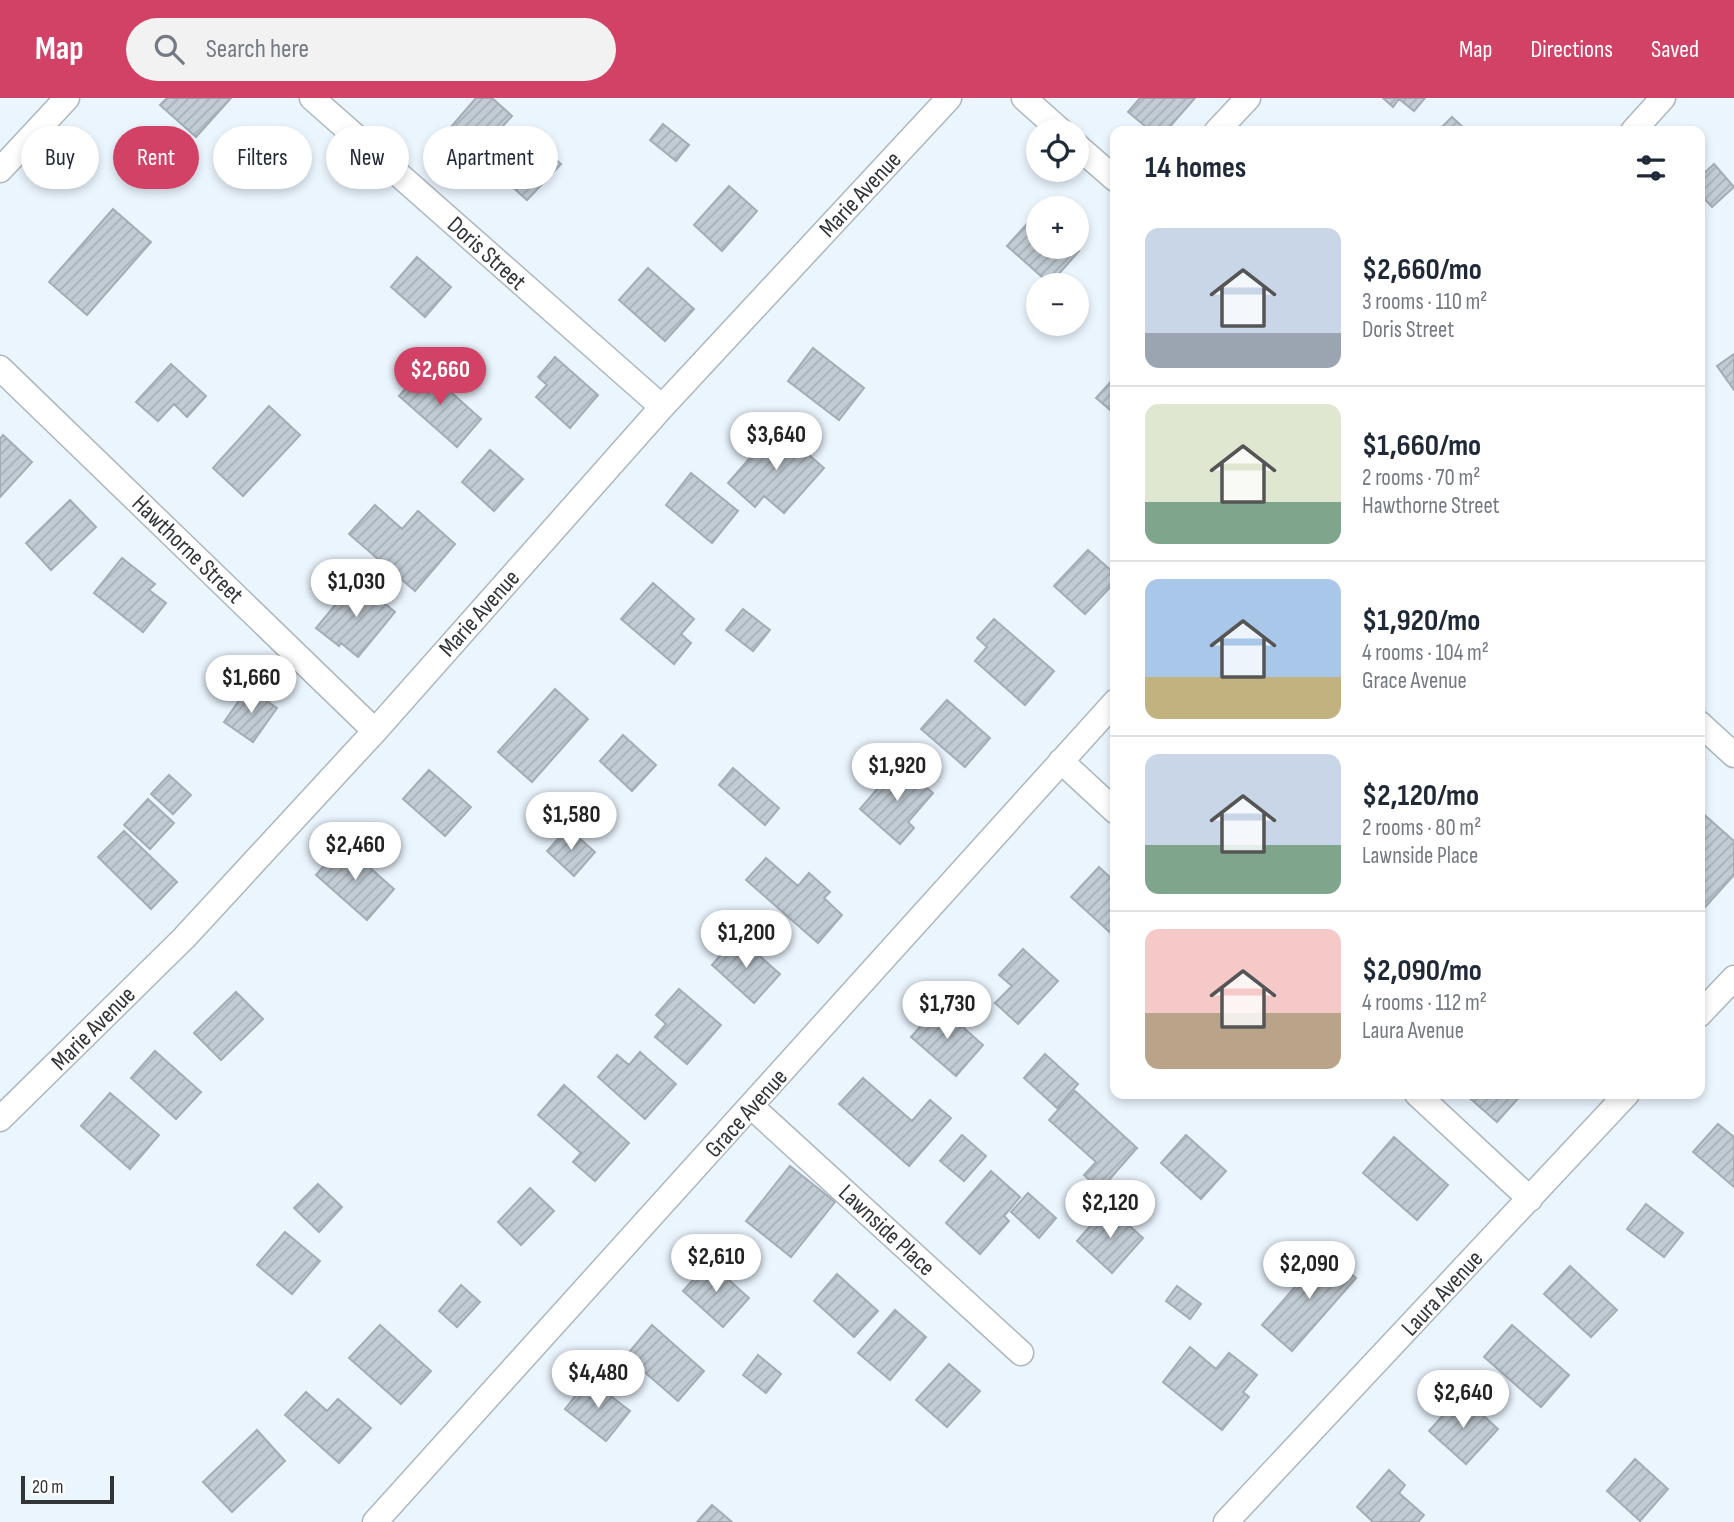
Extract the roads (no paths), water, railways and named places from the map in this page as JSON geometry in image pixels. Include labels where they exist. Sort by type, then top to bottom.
[{"type":"street","points":[[0,170],[67,98]]},
{"type":"street","name":"Doris Street","points":[[312,98],[662,407]]},
{"type":"street","name":"Marie Avenue","points":[[0,1119],[184,937],[375,730],[662,407],[949,98]]},
{"type":"street","points":[[1024,98],[1048,119]]},
{"type":"street","points":[[1222,126],[1248,98]]},
{"type":"street","points":[[1638,126],[1663,98]]},
{"type":"street","points":[[1089,156],[1110,175]]},
{"type":"street","name":"Hawthorne Street","points":[[0,368],[375,730]]},
{"type":"street","name":"Grace Avenue","points":[[375,1522],[1110,707]]},
{"type":"street","points":[[1705,728],[1734,755]]},
{"type":"street","points":[[1061,761],[1110,806]]},
{"type":"street","points":[[1705,1009],[1734,978]]},
{"type":"street","points":[[1422,1099],[1530,1199]]},
{"type":"street","name":"Laura Avenue","points":[[1226,1522],[1622,1099]]},
{"type":"street","name":"Lawnside Place","points":[[752,1107],[1021,1353]]}]
